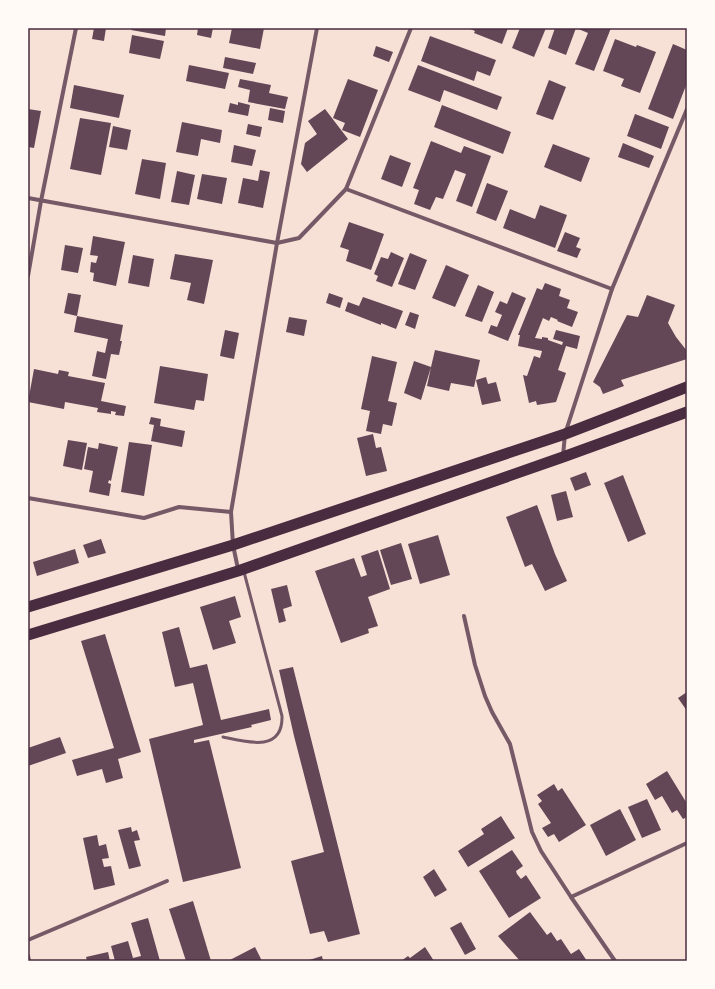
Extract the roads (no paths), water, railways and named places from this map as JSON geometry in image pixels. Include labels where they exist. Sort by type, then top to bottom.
[{"type":"highway","points":[[28,607],[233,545],[565,434],[687,386]]},
{"type":"highway","points":[[28,635],[241,570],[687,412]]},
{"type":"street","points":[[28,276],[76,28]]},
{"type":"street","points":[[241,570],[233,545],[231,512],[277,243],[317,28]]},
{"type":"street","points":[[28,198],[277,243],[299,238],[346,189],[411,28]]},
{"type":"street","points":[[563,457],[565,434],[612,289],[687,109]]},
{"type":"street","points":[[346,189],[612,289]]},
{"type":"street","points":[[28,498],[144,518],[179,507],[231,512]]},
{"type":"street","points":[[464,616],[475,665],[485,696],[510,744],[532,832],[541,851],[571,898],[616,961]]},
{"type":"street","points":[[571,898],[687,843]]},
{"type":"street","points":[[28,940],[167,881]]},
{"type":"street","points":[[28,956],[29,961]]},
{"type":"lane","points":[[223,737],[255,744],[268,742],[276,737],[282,724],[282,716],[241,570]]}]
